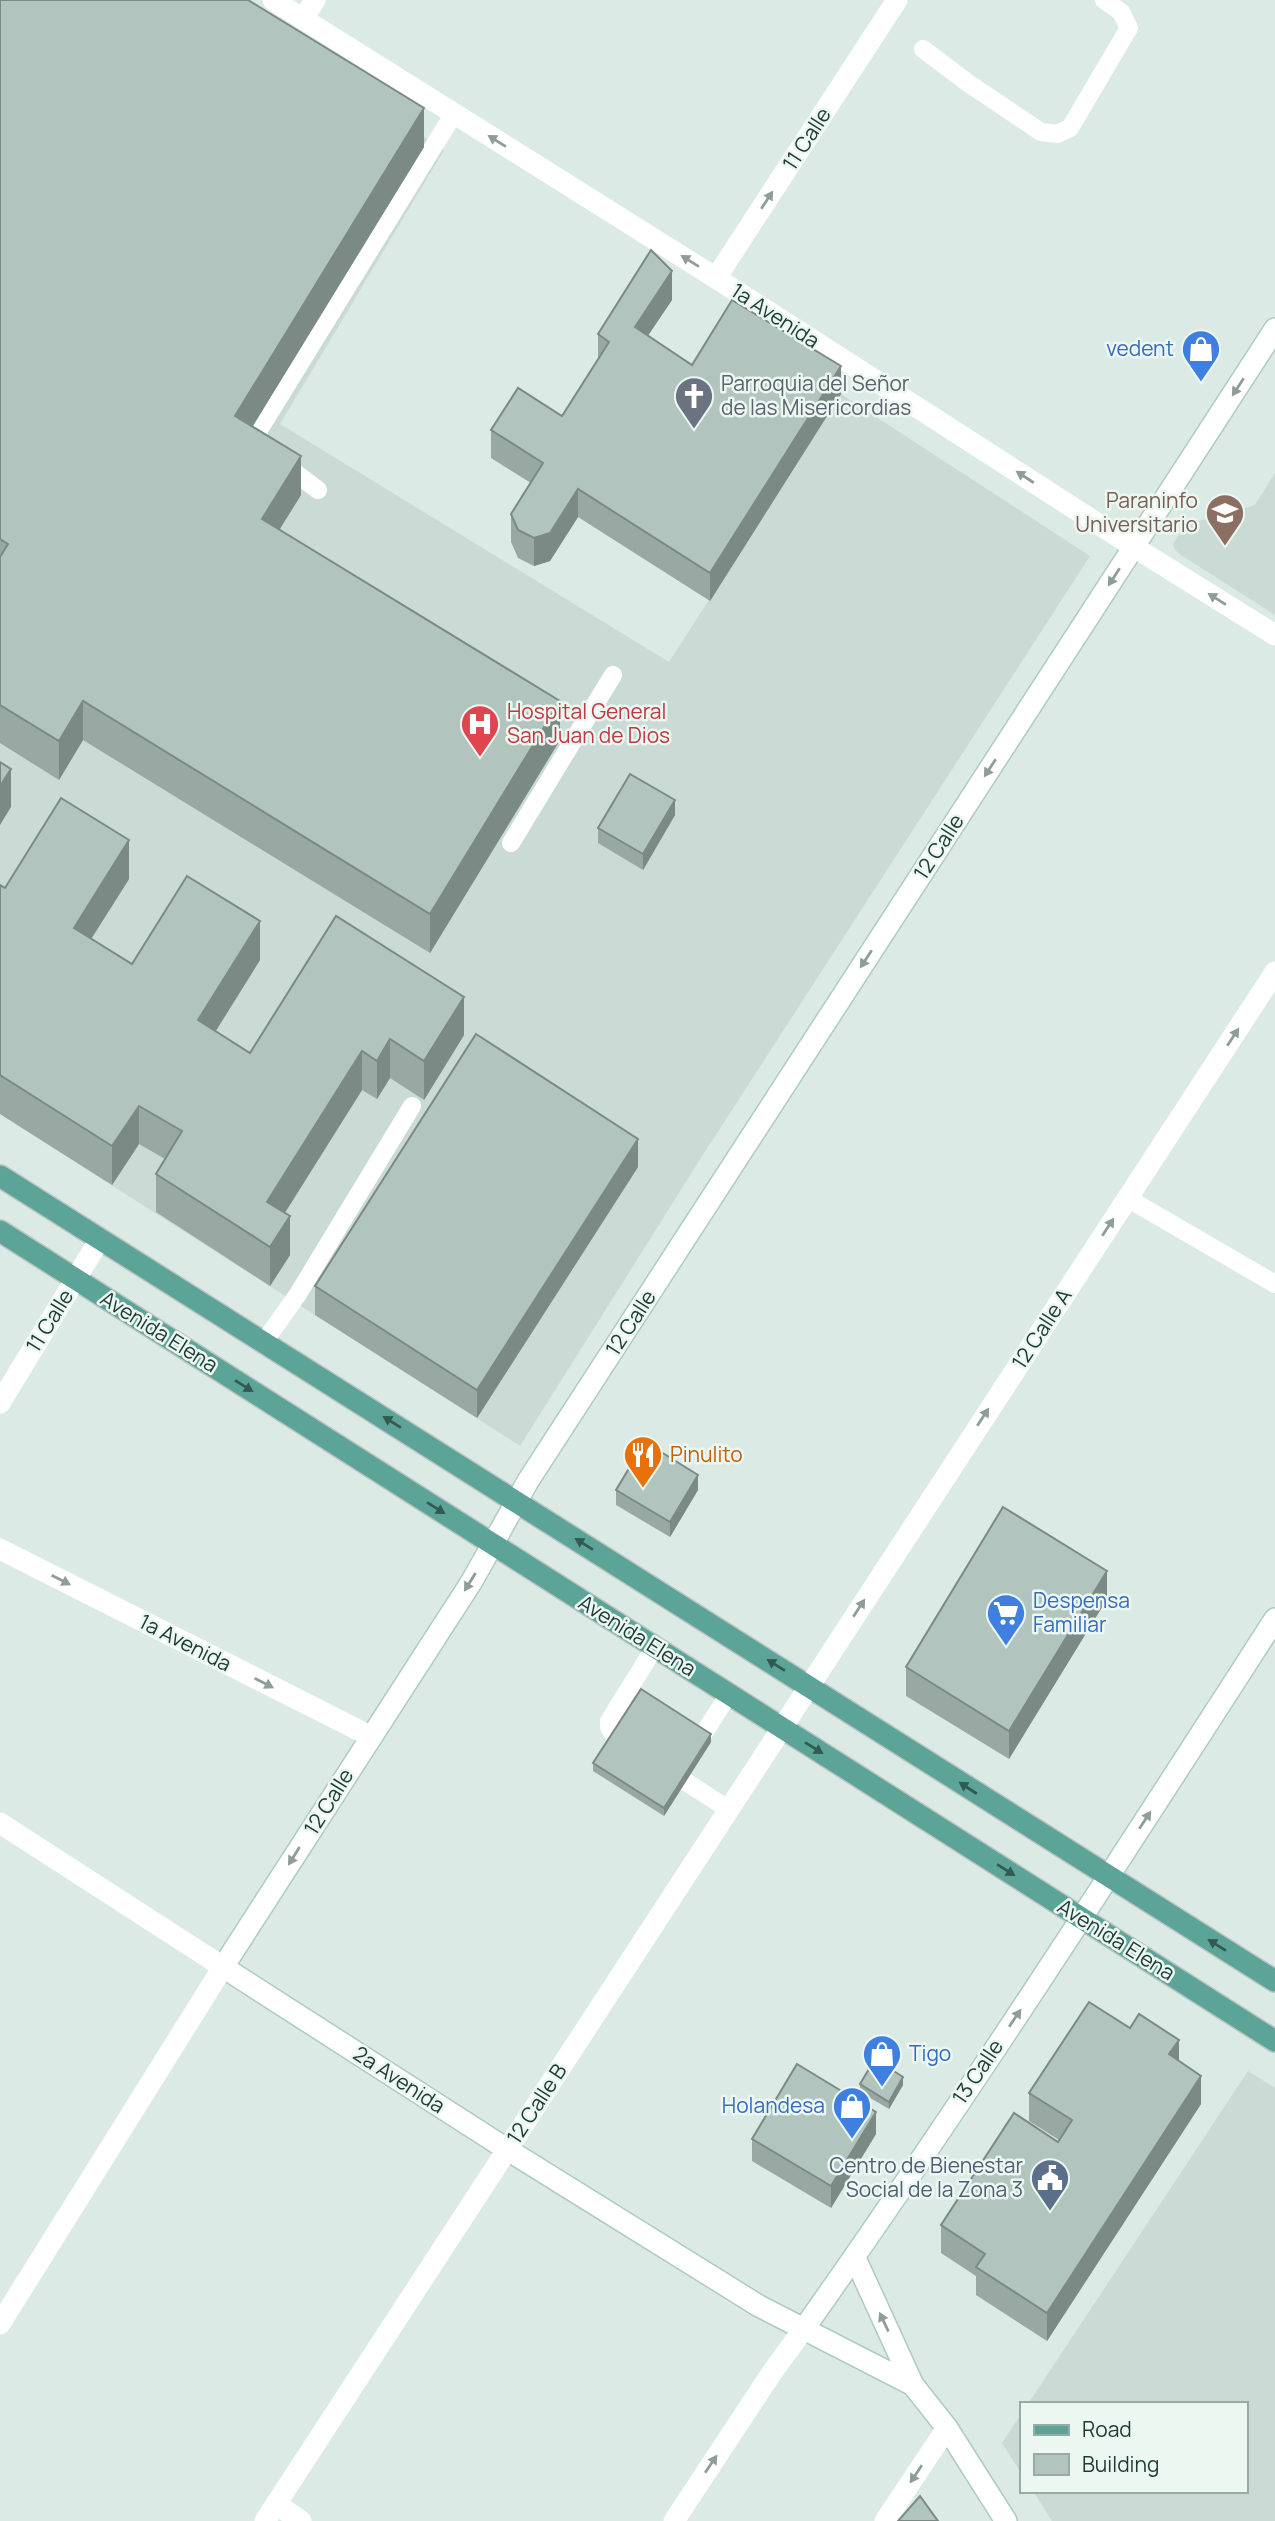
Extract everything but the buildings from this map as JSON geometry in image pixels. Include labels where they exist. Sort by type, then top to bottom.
[{"type":"main road","points":[[0,1176],[1275,1981]]},
{"type":"main road","name":"Avenida Elena","points":[[0,1231],[1275,2041]]},
{"type":"street","name":"1a Avenida","points":[[273,0],[716,278],[1275,635]]},
{"type":"street","points":[[303,19],[315,0]]},
{"type":"street","name":"11 Calle","points":[[716,278],[897,0]]},
{"type":"street","name":"12 Calle","points":[[0,2324],[223,1968],[472,1581],[515,1501],[1275,329]]},
{"type":"street","name":"12 Calle A","points":[[808,1685],[1275,972]]},
{"type":"street","name":"11 Calle","points":[[0,1403],[100,1239]]},
{"type":"street","name":"1a Avenida","points":[[0,1549],[370,1737]]},
{"type":"street","name":"13 Calle","points":[[674,2521],[773,2371],[855,2258],[1108,1877],[1275,1619]]},
{"type":"street","name":"12 Calle B","points":[[270,2512],[808,1685]]},
{"type":"street","name":"2a Avenida","points":[[0,1823],[508,2150],[760,2306],[913,2385]]},
{"type":"street","points":[[855,2258],[913,2385],[947,2428],[1006,2521]]},
{"type":"street","points":[[885,2521],[947,2428]]},
{"type":"street","points":[[270,2512],[301,2521]]},
{"type":"lane","points":[[923,49],[1041,132],[1057,134],[1070,128],[1129,28],[1121,12],[1104,0]]},
{"type":"lane","points":[[318,490],[265,450],[258,440],[260,430],[453,115]]},
{"type":"lane","points":[[511,843],[613,675]]},
{"type":"lane","points":[[264,1342],[298,1294],[412,1106]]},
{"type":"lane","points":[[1127,1198],[1275,1284]]},
{"type":"lane","points":[[615,1737],[608,1727],[609,1721],[655,1647]]},
{"type":"lane","points":[[702,1736],[729,1694]]},
{"type":"lane","points":[[686,1782],[728,1809]]},
{"type":"shaded area","name":"Hospital General San Juan de Dios","points":[[0,0],[211,0],[444,150],[280,424],[669,662],[841,394],[1090,556],[699,1161],[520,1446],[0,1114]]},
{"type":"shaded area","name":"Paraninfo Universitario","points":[[1275,473],[1275,615],[1181,555],[1173,544],[1185,525],[1255,505]]},
{"type":"shaded area","points":[[1248,2071],[1275,2088],[1275,2521],[1052,2521],[1034,2493],[1247,2493],[1247,2402],[1029,2402]]},
{"type":"shaded area","points":[[1020,2416],[1020,2471],[1002,2443]]},
{"type":"place","name":"vedent","points":[[1201,383]]},
{"type":"place","name":"Parroquia del Señor de las Misericordias","points":[[694,430]]},
{"type":"place","name":"Paraninfo Universitario","points":[[1225,547]]},
{"type":"place","name":"Hospital General San Juan de Dios","points":[[480,758]]},
{"type":"place","name":"Pinulito","points":[[643,1489]]},
{"type":"place","name":"Despensa Familiar","points":[[1006,1647]]},
{"type":"place","name":"Tigo","points":[[882,2088]]},
{"type":"place","name":"Holandesa","points":[[852,2140]]},
{"type":"place","name":"Centro de Bienestar Social de la Zona 3","points":[[1050,2212]]}]
